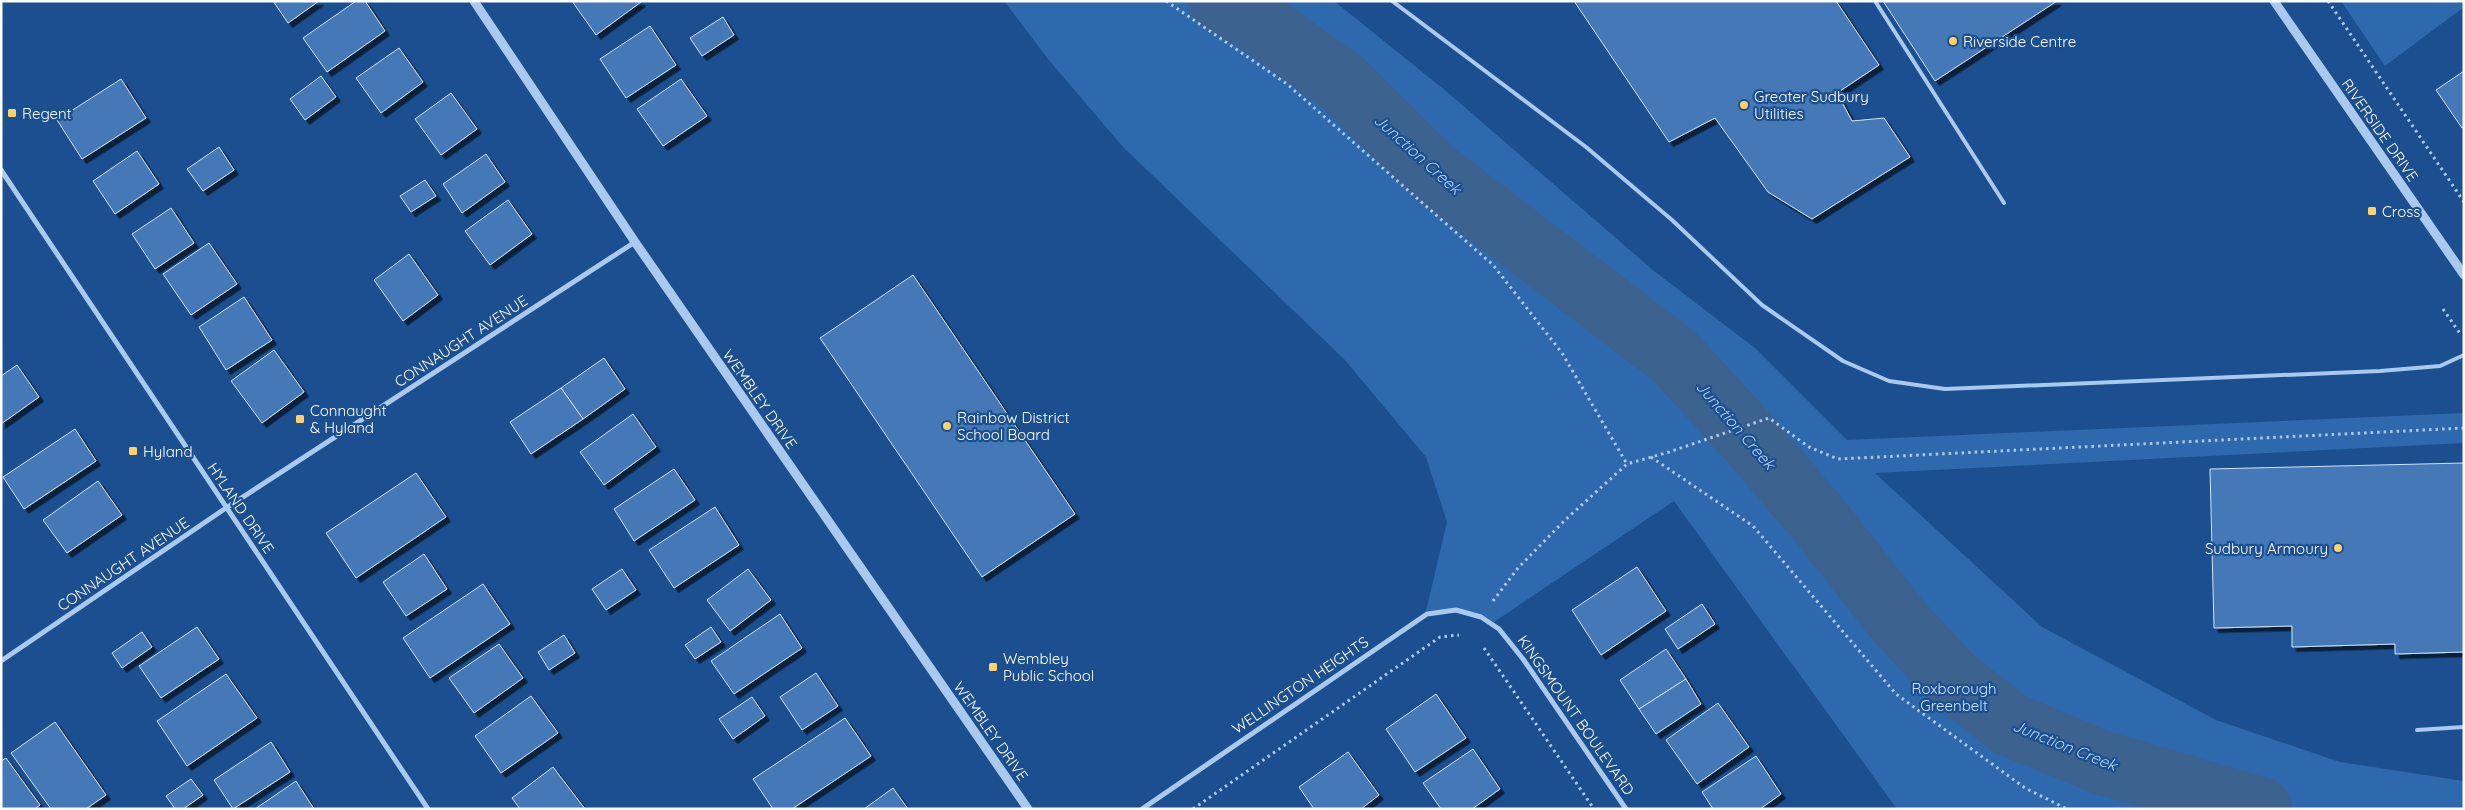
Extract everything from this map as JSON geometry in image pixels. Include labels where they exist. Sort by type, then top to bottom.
[{"type":"street","name":"WEMBLEY DRIVE","points":[[474,1],[635,242],[1028,809]]},
{"type":"street","name":"RIVERSIDE DRIVE","points":[[2274,1],[2464,275]]},
{"type":"street","name":"HYLAND DRIVE","points":[[1,170],[4,179],[428,809]]},
{"type":"street","name":"CONNAUGHT AVENUE","points":[[1,661],[226,508],[635,242]]},
{"type":"street","name":"WELLINGTON HEIGHTS","points":[[1142,809],[1427,614],[1456,610],[1481,617]]},
{"type":"street","name":"KINGSMOUNT BOULEVARD","points":[[1481,617],[1499,629],[1523,659],[1626,809]]},
{"type":"lane","points":[[1392,1],[1586,147],[1672,220],[1762,304],[1843,361],[1889,381],[1945,389],[2380,371],[2440,366],[2464,355]]},
{"type":"lane","points":[[1875,1],[2004,203]]},
{"type":"lane","points":[[2417,730],[2464,727]]},
{"type":"path","points":[[1166,1],[1287,84],[1493,265],[1562,353],[1627,464]]},
{"type":"path","points":[[2328,1],[2464,202]]},
{"type":"path","points":[[2443,309],[2464,339]]},
{"type":"path","points":[[1471,638],[1481,617],[1518,568],[1565,520],[1627,464],[1669,452],[1769,418],[1809,448],[1838,459],[2464,428]]},
{"type":"path","points":[[1651,457],[1753,526],[1896,694],[2025,788],[2067,809]]},
{"type":"path","points":[[1192,809],[1440,637],[1455,635],[1471,638],[1484,647],[1594,809]]},
{"type":"green space","name":"Roxborough Greenbelt","points":[[1004,1],[1334,1],[1446,91],[1654,271],[1755,348],[1847,440],[2464,413],[2464,443],[1875,473],[2042,627],[2216,720],[2340,762],[2464,781],[2464,809],[1897,809],[1674,501],[1494,622],[1470,611],[1444,609],[1426,611],[1447,522],[1426,457],[1344,359],[1123,147],[1048,59]]},
{"type":"green space","points":[[2341,1],[2464,1],[2464,7],[2385,66]]},
{"type":"building","points":[[273,1],[319,1],[288,23]]},
{"type":"building","points":[[356,1],[365,1],[385,31],[327,72],[303,38]]},
{"type":"building","points":[[572,1],[640,1],[641,2],[596,35]]},
{"type":"building","name":"Greater Sudbury Utilities","points":[[1574,1],[1836,1],[1879,65],[1837,93],[1852,121],[1884,118],[1910,157],[1812,219],[1768,192],[1715,118],[1669,142]]},
{"type":"building","name":"Riverside Centre","points":[[1883,1],[2057,1],[1935,81]]},
{"type":"building","points":[[723,17],[734,35],[702,56],[690,38]]},
{"type":"building","points":[[650,26],[676,65],[626,98],[600,59]]},
{"type":"building","points":[[399,48],[423,82],[381,113],[356,78]]},
{"type":"building","points":[[2464,71],[2464,127],[2462,128],[2436,90]]},
{"type":"building","points":[[321,76],[336,97],[305,120],[290,99]]},
{"type":"building","points":[[121,79],[146,118],[82,159],[57,120]]},
{"type":"building","points":[[681,79],[707,116],[663,146],[637,109]]},
{"type":"building","points":[[451,93],[477,129],[441,155],[415,119]]},
{"type":"building","points":[[219,147],[234,170],[203,191],[187,169]]},
{"type":"building","points":[[137,151],[159,184],[115,214],[93,181]]},
{"type":"building","points":[[486,154],[505,182],[462,213],[443,184]]},
{"type":"building","points":[[425,180],[436,196],[411,212],[400,196]]},
{"type":"building","points":[[508,200],[532,234],[490,265],[465,231]]},
{"type":"building","points":[[171,208],[194,243],[155,269],[132,234]]},
{"type":"building","points":[[209,243],[237,284],[191,315],[163,274]]},
{"type":"building","points":[[409,254],[438,295],[403,321],[374,280]]},
{"type":"building","name":"Rainbow District School Board","points":[[913,275],[1075,514],[982,577],[820,338]]},
{"type":"building","points":[[244,297],[272,340],[226,370],[199,327]]},
{"type":"building","points":[[274,350],[304,392],[262,423],[231,381]]},
{"type":"building","points":[[604,358],[625,389],[583,419],[561,388]]},
{"type":"building","points":[[17,365],[39,397],[1,424],[1,376]]},
{"type":"building","points":[[561,388],[583,419],[531,454],[510,422]]},
{"type":"building","points":[[633,414],[656,447],[604,485],[580,452]]},
{"type":"building","points":[[75,429],[96,461],[24,509],[3,477]]},
{"type":"building","name":"Sudbury Armoury","points":[[2464,463],[2464,652],[2395,654],[2395,644],[2292,647],[2292,626],[2214,628],[2210,469]]},
{"type":"building","points":[[674,469],[695,500],[634,541],[614,509]]},
{"type":"building","points":[[416,473],[446,517],[356,578],[326,533]]},
{"type":"building","points":[[98,481],[122,515],[67,553],[43,520]]},
{"type":"building","points":[[715,507],[739,545],[674,588],[649,550]]},
{"type":"building","points":[[424,554],[447,589],[406,616],[383,582]]},
{"type":"building","points":[[1637,567],[1666,611],[1601,655],[1572,610]]},
{"type":"building","points":[[622,569],[636,590],[606,610],[592,589]]},
{"type":"building","points":[[748,569],[771,600],[730,631],[707,600]]},
{"type":"building","points":[[483,584],[510,624],[430,678],[403,638]]},
{"type":"building","points":[[1702,604],[1715,624],[1678,649],[1665,629]]},
{"type":"building","points":[[780,614],[802,648],[734,694],[711,661]]},
{"type":"building","points":[[197,627],[219,659],[161,698],[139,666]]},
{"type":"building","points":[[711,627],[721,642],[695,659],[685,645]]},
{"type":"building","points":[[142,632],[152,647],[122,668],[112,653]]},
{"type":"building","points":[[564,635],[575,653],[549,670],[538,652]]},
{"type":"building","points":[[499,644],[523,678],[474,713],[449,678]]},
{"type":"building","points":[[1666,649],[1686,679],[1639,709],[1620,680]]},
{"type":"building","points":[[816,673],[838,706],[802,730],[780,697]]},
{"type":"building","points":[[226,674],[257,718],[187,766],[157,721]]},
{"type":"building","points":[[1686,679],[1701,704],[1656,734],[1639,709]]},
{"type":"building","points":[[1436,694],[1466,738],[1415,772],[1386,729]]},
{"type":"building","points":[[531,696],[558,733],[501,773],[475,736]]},
{"type":"building","points":[[752,697],[765,716],[733,739],[719,719]]},
{"type":"building","points":[[1718,703],[1749,747],[1697,784],[1666,740]]},
{"type":"building","points":[[845,718],[871,756],[792,809],[773,809],[753,779]]},
{"type":"building","points":[[55,722],[106,795],[86,809],[51,809],[11,753]]},
{"type":"building","points":[[271,742],[290,772],[233,809],[214,780]]},
{"type":"building","points":[[1473,749],[1500,789],[1472,809],[1441,809],[1423,783]]},
{"type":"building","points":[[1348,752],[1379,795],[1361,809],[1314,809],[1299,787]]},
{"type":"building","points":[[1756,756],[1781,794],[1760,809],[1713,809],[1702,792]]},
{"type":"building","points":[[6,758],[40,805],[35,809],[1,809],[1,761]]},
{"type":"building","points":[[553,767],[585,809],[520,809],[512,798]]},
{"type":"building","points":[[191,779],[203,795],[183,809],[175,809],[166,796]]},
{"type":"building","points":[[296,781],[314,809],[255,809]]},
{"type":"building","points":[[893,788],[908,809],[864,809]]},
{"type":"waterway","name":"Junction Creek","points":[[1220,1],[1261,24],[1343,83],[1434,173],[1675,357],[1749,438],[1818,519],[1897,619],[1950,677],[2011,725],[2103,763],[2260,809]]},
{"type":"place","name":"Riverside Centre","points":[[1953,41]]},
{"type":"place","name":"Greater Sudbury Utilities","points":[[1744,105]]},
{"type":"place","name":"Regent","points":[[12,113]]},
{"type":"place","name":"Cross","points":[[2372,211]]},
{"type":"place","name":"Connaught & Hyland","points":[[300,419]]},
{"type":"place","name":"Rainbow District School Board","points":[[947,426]]},
{"type":"place","name":"Hyland","points":[[133,451]]},
{"type":"place","name":"Sudbury Armoury","points":[[2338,548]]},
{"type":"place","name":"Wembley Public School","points":[[993,667]]}]
